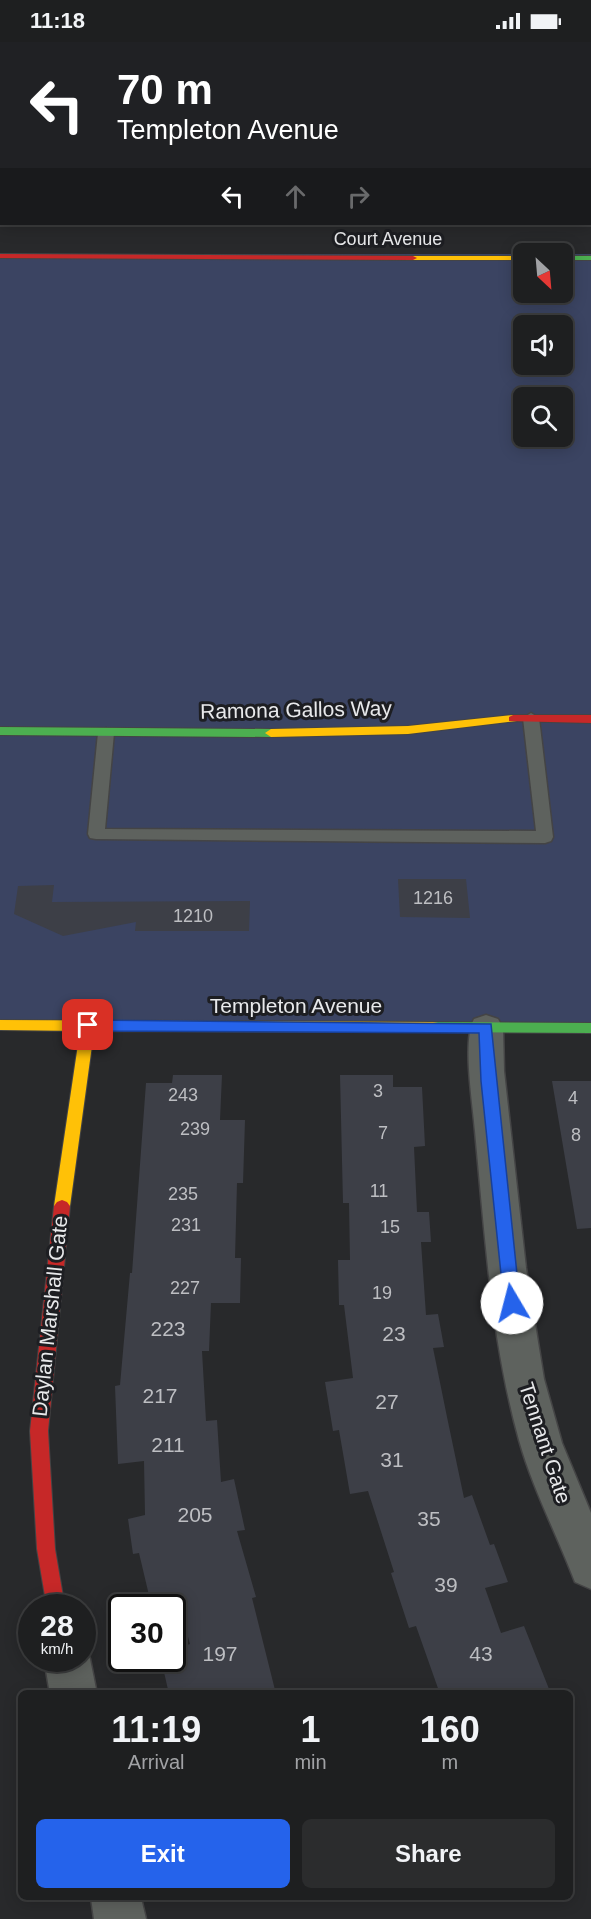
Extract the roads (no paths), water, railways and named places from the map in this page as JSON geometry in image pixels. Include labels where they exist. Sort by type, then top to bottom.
[{"type":"street","name":"Court Avenue","points":[[0,256],[513,258]]},
{"type":"street","points":[[573,258],[591,258]]},
{"type":"street","name":"Ramona Gallos Way","points":[[0,731],[106,733],[408,730],[531,718],[591,719]]},
{"type":"street","name":"Templeton Avenue","points":[[0,1025],[591,1028]]},
{"type":"street","name":"Daylan Marshall Gate","points":[[54,1594],[46,1549],[39,1431],[55,1258],[80,1068],[88,1025]]},
{"type":"street","name":"Tennant Gate","points":[[486,1028],[487,1071],[507,1268],[524,1379],[541,1443],[591,1567]]},
{"type":"street","points":[[70,1672],[73,1690]]},
{"type":"street","points":[[116,1900],[120,1919]]},
{"type":"lane","points":[[106,733],[96,834],[545,837],[531,718]]}]
